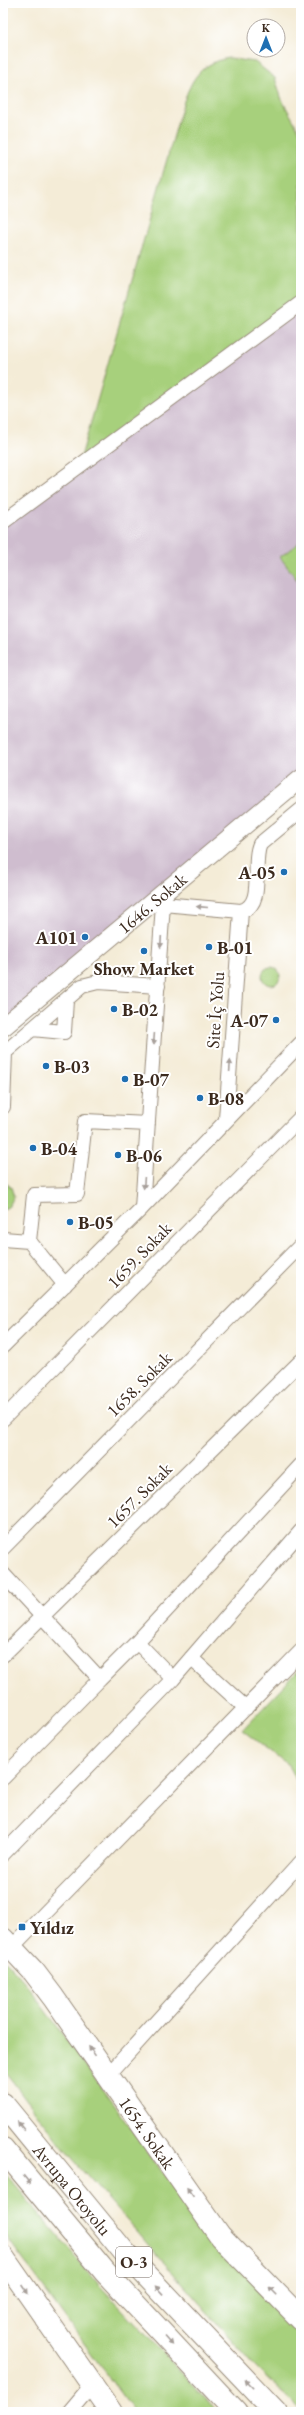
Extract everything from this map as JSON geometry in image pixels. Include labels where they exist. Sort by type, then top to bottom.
[{"type":"main road","name":"1654. Sokak","points":[[7,1943],[53,1997],[109,2074],[220,2236],[301,2319]]},
{"type":"main road","name":"Avrupa Otoyolu","points":[[3,2104],[125,2253],[276,2412]]},
{"type":"main road","name":"Avrupa Otoyolu","points":[[3,2150],[105,2272],[236,2412]]},
{"type":"main road","points":[[3,2257],[91,2386],[111,2412]]},
{"type":"street","points":[[3,522],[301,303]]},
{"type":"street","name":"1646. Sokak","points":[[3,1026],[160,900],[301,778]]},
{"type":"street","points":[[142,1208],[158,986],[160,900],[241,911],[250,906],[254,900],[260,844],[301,810]]},
{"type":"street","name":"Site İç Yolu","points":[[226,1119],[241,911]]},
{"type":"street","points":[[3,1107],[4,1053],[82,986],[90,983],[158,986]]},
{"type":"street","points":[[32,1029],[64,1032],[66,1000]]},
{"type":"street","points":[[3,1346],[142,1208],[226,1119],[301,1043]]},
{"type":"street","name":"1659. Sokak","points":[[3,1419],[301,1117]]},
{"type":"street","points":[[28,1241],[34,1195],[74,1195],[78,1193],[85,1121],[148,1124]]},
{"type":"street","points":[[3,1239],[28,1241],[65,1285]]},
{"type":"street","name":"1658. Sokak","points":[[3,1548],[301,1245]]},
{"type":"street","name":"1657. Sokak","points":[[3,1655],[301,1361]]},
{"type":"street","points":[[3,1778],[137,1642],[301,1465]]},
{"type":"street","points":[[3,1854],[173,1678],[301,1532]]},
{"type":"street","points":[[3,1574],[100,1679]]},
{"type":"street","points":[[137,1642],[173,1678]]},
{"type":"street","points":[[7,1943],[246,1708],[301,1651]]},
{"type":"street","points":[[191,1658],[246,1708]]},
{"type":"street","points":[[109,2074],[301,1862]]},
{"type":"street","points":[[69,2412],[91,2386]]},
{"type":"shaded area","points":[[301,298],[301,778],[3,1025],[3,516]]},
{"type":"green space","points":[[228,58],[255,62],[275,78],[282,100],[301,134],[301,302],[78,467],[186,95],[198,74],[204,68],[210,64]]},
{"type":"green space","points":[[301,541],[301,585],[280,557]]},
{"type":"green space","points":[[271,967],[277,970],[280,976],[277,982],[271,985],[265,982],[262,976],[265,970]]},
{"type":"green space","points":[[3,1181],[11,1187],[14,1197],[9,1206],[3,1210]]},
{"type":"green space","points":[[301,1668],[301,1789],[287,1764],[242,1730]]},
{"type":"green space","points":[[3,1958],[23,1980],[212,2241],[301,2328],[301,2411],[252,2363],[65,2150],[3,2069]]},
{"type":"green space","points":[[3,2171],[101,2287],[218,2412],[134,2412],[3,2232]]},
{"type":"place","name":"A-05","points":[[284,872]]},
{"type":"place","name":"A101","points":[[85,937]]},
{"type":"place","name":"B-01","points":[[209,947]]},
{"type":"place","name":"Show Market","points":[[144,951]]},
{"type":"place","name":"B-02","points":[[114,1009]]},
{"type":"place","name":"A-07","points":[[276,1020]]},
{"type":"place","name":"B-03","points":[[46,1066]]},
{"type":"place","name":"B-07","points":[[125,1079]]},
{"type":"place","name":"B-08","points":[[200,1098]]},
{"type":"place","name":"B-04","points":[[33,1148]]},
{"type":"place","name":"B-06","points":[[118,1155]]},
{"type":"place","name":"B-05","points":[[70,1222]]},
{"type":"place","name":"Yıldız","points":[[22,1927]]}]
